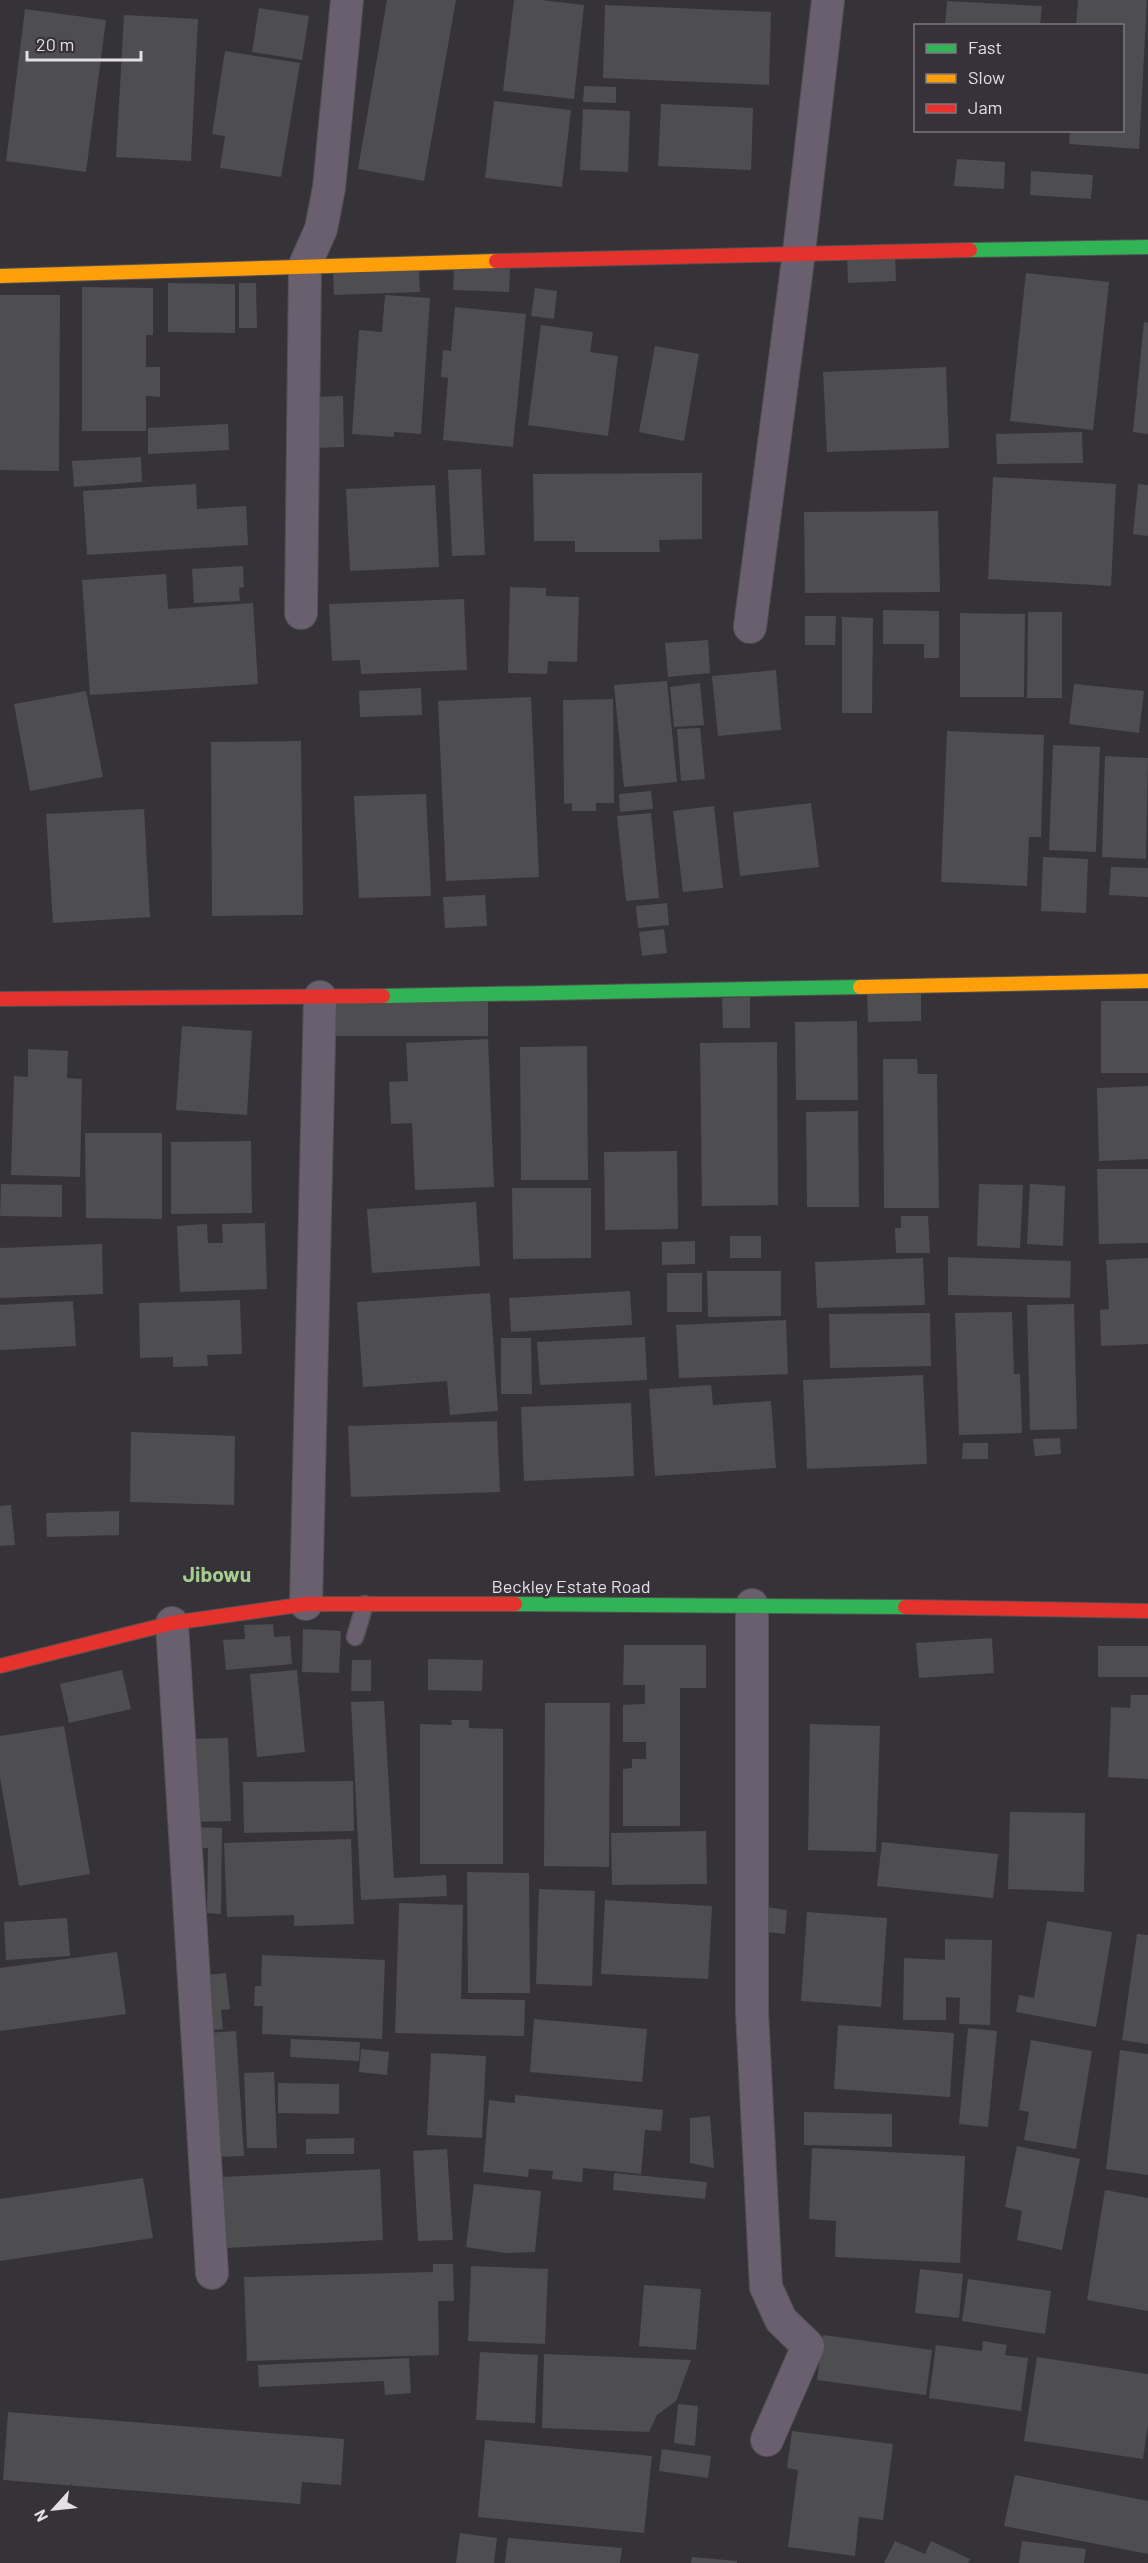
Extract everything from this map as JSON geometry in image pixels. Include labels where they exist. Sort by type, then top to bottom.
[{"type":"street","points":[[301,613],[305,265],[321,229],[329,188],[347,0]]},
{"type":"street","points":[[750,627],[799,252],[828,0]]},
{"type":"street","points":[[0,276],[305,265],[799,252],[1148,247]]},
{"type":"street","points":[[0,999],[320,997],[1148,981]]},
{"type":"street","points":[[306,1604],[320,997]]},
{"type":"street","name":"Beckley Estate Road","points":[[0,1666],[172,1623],[306,1604],[752,1605],[1148,1611]]},
{"type":"street","points":[[752,1605],[752,2012],[766,2287],[781,2320],[808,2346],[767,2440]]},
{"type":"street","points":[[172,1623],[212,2273]]},
{"type":"lane","points":[[355,1637],[365,1604]]},
{"type":"building","points":[[387,0],[456,0],[424,181],[358,169]]},
{"type":"building","points":[[514,0],[541,0],[584,5],[574,99],[503,91]]},
{"type":"building","points":[[1078,0],[1147,0],[1139,149],[1069,144],[1070,132],[1124,132],[1124,24],[1076,24]]},
{"type":"building","points":[[947,1],[1042,6],[1040,24],[945,24]]},
{"type":"building","points":[[605,5],[771,12],[769,85],[603,78]]},
{"type":"building","points":[[259,8],[309,16],[302,60],[252,52]]},
{"type":"building","points":[[25,9],[106,20],[86,172],[6,161]]},
{"type":"building","points":[[124,15],[198,19],[191,161],[116,157]]},
{"type":"building","points":[[225,51],[300,63],[281,177],[220,168],[225,136],[212,134]]},
{"type":"building","points":[[584,86],[616,87],[616,103],[583,102]]},
{"type":"building","points":[[494,101],[571,110],[562,187],[485,178]]},
{"type":"building","points":[[661,104],[753,108],[751,170],[658,166]]},
{"type":"building","points":[[583,109],[630,111],[628,172],[580,170]]},
{"type":"building","points":[[957,159],[1005,162],[1004,189],[954,186]]},
{"type":"building","points":[[1031,171],[1093,175],[1091,199],[1030,195]]},
{"type":"building","points":[[895,255],[896,281],[848,283],[847,257]]},
{"type":"building","points":[[454,267],[510,269],[509,292],[453,290]]},
{"type":"building","points":[[419,270],[420,292],[334,295],[333,273]]},
{"type":"building","points":[[1026,273],[1109,282],[1093,430],[1010,421]]},
{"type":"building","points":[[168,283],[235,284],[235,333],[168,332]]},
{"type":"building","points":[[239,283],[256,283],[257,328],[239,328]]},
{"type":"building","points":[[82,287],[153,288],[153,335],[146,335],[146,367],[160,367],[160,397],[146,396],[146,431],[82,431]]},
{"type":"building","points":[[535,288],[557,291],[554,319],[531,316]]},
{"type":"building","points":[[0,295],[60,295],[59,471],[0,470]]},
{"type":"building","points":[[385,295],[430,298],[421,434],[394,432],[394,437],[352,434],[359,330],[382,332]]},
{"type":"building","points":[[455,307],[526,314],[513,447],[443,440],[448,378],[441,377],[443,350],[451,351]]},
{"type":"building","points":[[1144,322],[1148,323],[1148,434],[1133,432]]},
{"type":"building","points":[[541,325],[593,332],[590,352],[618,356],[608,436],[528,425]]},
{"type":"building","points":[[655,346],[699,354],[684,441],[639,432]]},
{"type":"building","points":[[946,367],[949,448],[827,452],[823,372]]},
{"type":"building","points":[[343,396],[344,447],[310,448],[309,397]]},
{"type":"building","points":[[228,424],[229,450],[148,454],[148,428]]},
{"type":"building","points":[[1082,432],[1083,463],[997,464],[996,434]]},
{"type":"building","points":[[141,457],[142,482],[74,487],[72,461]]},
{"type":"building","points":[[481,469],[485,555],[452,556],[448,470]]},
{"type":"building","points":[[702,473],[702,539],[659,540],[660,552],[575,552],[575,541],[534,541],[533,474]]},
{"type":"building","points":[[993,477],[1116,484],[1111,586],[988,579]]},
{"type":"building","points":[[196,484],[197,509],[246,506],[248,545],[87,555],[83,491]]},
{"type":"building","points":[[1138,484],[1148,485],[1148,536],[1133,534]]},
{"type":"building","points":[[435,485],[439,567],[350,571],[346,489]]},
{"type":"building","points":[[938,511],[940,592],[805,593],[804,512]]},
{"type":"building","points":[[243,566],[244,587],[239,588],[240,601],[194,603],[192,569]]},
{"type":"building","points":[[166,574],[168,609],[253,603],[258,684],[90,695],[82,580]]},
{"type":"building","points":[[510,587],[546,588],[546,596],[579,597],[577,662],[548,661],[547,674],[508,673]]},
{"type":"building","points":[[464,599],[467,670],[361,674],[360,660],[332,661],[329,604]]},
{"type":"building","points":[[883,610],[939,611],[939,658],[924,658],[924,644],[883,644]]},
{"type":"building","points":[[1028,612],[1062,612],[1062,698],[1027,698]]},
{"type":"building","points":[[960,613],[1025,614],[1024,697],[960,697]]},
{"type":"building","points":[[805,616],[836,616],[835,645],[805,645]]},
{"type":"building","points":[[842,617],[873,618],[872,713],[842,713]]},
{"type":"building","points":[[708,640],[710,673],[668,677],[665,643]]},
{"type":"building","points":[[776,670],[781,730],[718,736],[712,676]]},
{"type":"building","points":[[667,681],[677,782],[624,787],[614,685]]},
{"type":"building","points":[[700,683],[704,725],[674,727],[670,687]]},
{"type":"building","points":[[1074,684],[1144,691],[1139,733],[1069,724]]},
{"type":"building","points":[[421,688],[422,715],[360,717],[359,691]]},
{"type":"building","points":[[86,691],[103,777],[30,791],[14,704]]},
{"type":"building","points":[[531,697],[539,877],[446,881],[438,701]]},
{"type":"building","points":[[613,699],[614,803],[596,803],[596,811],[572,811],[572,803],[564,804],[563,700]]},
{"type":"building","points":[[700,728],[705,779],[681,781],[677,729]]},
{"type":"building","points":[[947,731],[1044,735],[1041,837],[1029,837],[1027,886],[941,882]]},
{"type":"building","points":[[301,741],[303,915],[212,916],[211,742]]},
{"type":"building","points":[[1053,745],[1100,747],[1096,852],[1049,850]]},
{"type":"building","points":[[1105,756],[1148,758],[1146,859],[1102,857]]},
{"type":"building","points":[[651,791],[653,809],[620,812],[619,794]]},
{"type":"building","points":[[426,794],[431,896],[359,898],[354,796]]},
{"type":"building","points":[[811,803],[819,867],[740,876],[733,812]]},
{"type":"building","points":[[714,806],[723,888],[683,892],[673,811]]},
{"type":"building","points":[[144,809],[150,917],[53,923],[46,814]]},
{"type":"building","points":[[651,813],[659,898],[626,901],[617,816]]},
{"type":"building","points":[[1043,857],[1088,859],[1086,913],[1041,911]]},
{"type":"building","points":[[1111,867],[1148,868],[1148,897],[1109,895]]},
{"type":"building","points":[[485,895],[487,926],[445,928],[443,897]]},
{"type":"building","points":[[667,903],[669,925],[638,928],[636,906]]},
{"type":"building","points":[[664,929],[667,953],[642,956],[639,932]]},
{"type":"building","points":[[921,990],[921,1021],[868,1022],[867,991]]},
{"type":"building","points":[[750,997],[750,1028],[723,1028],[722,998]]},
{"type":"building","points":[[488,1000],[488,1036],[331,1036],[331,1001]]},
{"type":"building","points":[[1101,1001],[1148,1001],[1148,1073],[1101,1073]]},
{"type":"building","points":[[857,1021],[858,1100],[796,1100],[795,1022]]},
{"type":"building","points":[[182,1026],[252,1031],[247,1115],[176,1110]]},
{"type":"building","points":[[488,1039],[494,1187],[415,1190],[412,1123],[391,1124],[389,1082],[408,1081],[406,1043]]},
{"type":"building","points":[[777,1042],[778,1205],[702,1206],[700,1043]]},
{"type":"building","points":[[587,1046],[588,1180],[521,1180],[520,1047]]},
{"type":"building","points":[[28,1049],[68,1051],[67,1078],[82,1079],[80,1177],[11,1175],[14,1076],[28,1077]]},
{"type":"building","points":[[883,1059],[917,1059],[918,1074],[937,1074],[939,1208],[884,1208]]},
{"type":"building","points":[[1148,1086],[1148,1159],[1099,1161],[1097,1088]]},
{"type":"building","points":[[858,1111],[859,1207],[807,1207],[806,1112]]},
{"type":"building","points":[[85,1133],[162,1133],[162,1219],[86,1218]]},
{"type":"building","points":[[251,1141],[252,1213],[171,1214],[171,1142]]},
{"type":"building","points":[[677,1151],[678,1229],[605,1230],[604,1152]]},
{"type":"building","points":[[1097,1169],[1148,1169],[1148,1243],[1099,1244]]},
{"type":"building","points":[[1,1184],[62,1185],[62,1217],[0,1216]]},
{"type":"building","points":[[979,1184],[1023,1185],[1020,1248],[977,1246]]},
{"type":"building","points":[[1030,1184],[1065,1186],[1063,1246],[1027,1244]]},
{"type":"building","points":[[512,1188],[591,1188],[591,1258],[513,1259]]},
{"type":"building","points":[[476,1202],[480,1266],[372,1273],[367,1209]]},
{"type":"building","points":[[901,1216],[928,1216],[930,1253],[896,1253],[895,1228],[901,1228]]},
{"type":"building","points":[[265,1223],[267,1289],[180,1292],[177,1226],[207,1224],[208,1243],[223,1243],[222,1224]]},
{"type":"building","points":[[730,1236],[761,1236],[761,1258],[730,1258]]},
{"type":"building","points":[[695,1241],[695,1264],[662,1265],[662,1242]]},
{"type":"building","points":[[102,1244],[103,1294],[0,1298],[0,1248]]},
{"type":"building","points":[[948,1257],[1071,1261],[1070,1298],[948,1295]]},
{"type":"building","points":[[923,1258],[925,1305],[817,1308],[815,1262]]},
{"type":"building","points":[[1148,1258],[1148,1344],[1101,1346],[1100,1310],[1109,1309],[1106,1260]]},
{"type":"building","points":[[707,1271],[781,1271],[781,1316],[708,1317]]},
{"type":"building","points":[[667,1273],[702,1273],[702,1312],[667,1312]]},
{"type":"building","points":[[630,1291],[632,1325],[511,1332],[509,1298]]},
{"type":"building","points":[[490,1293],[498,1411],[450,1415],[447,1381],[363,1387],[357,1302]]},
{"type":"building","points":[[240,1300],[242,1354],[207,1355],[208,1366],[173,1367],[173,1357],[140,1358],[139,1303]]},
{"type":"building","points":[[73,1301],[76,1346],[0,1350],[0,1305]]},
{"type":"building","points":[[1074,1304],[1077,1429],[1030,1430],[1027,1305]]},
{"type":"building","points":[[1012,1312],[1014,1374],[1020,1374],[1022,1433],[959,1435],[955,1313]]},
{"type":"building","points":[[930,1313],[931,1366],[830,1368],[829,1314]]},
{"type":"building","points":[[786,1320],[788,1374],[679,1378],[676,1325]]},
{"type":"building","points":[[645,1337],[647,1380],[540,1385],[537,1342]]},
{"type":"building","points":[[501,1338],[531,1338],[532,1394],[501,1394]]},
{"type":"building","points":[[923,1375],[927,1464],[807,1469],[803,1380]]},
{"type":"building","points":[[711,1385],[713,1405],[771,1401],[776,1468],[655,1476],[649,1389]]},
{"type":"building","points":[[631,1403],[634,1476],[524,1481],[521,1407]]},
{"type":"building","points":[[497,1421],[500,1492],[351,1497],[348,1426]]},
{"type":"building","points":[[131,1432],[235,1436],[234,1505],[130,1502]]},
{"type":"building","points":[[1060,1438],[1061,1454],[1035,1456],[1033,1439]]},
{"type":"building","points":[[963,1443],[988,1443],[988,1459],[962,1459]]},
{"type":"building","points":[[11,1505],[15,1545],[0,1546],[0,1506]]},
{"type":"building","points":[[119,1511],[119,1535],[47,1537],[46,1513]]},
{"type":"building","points":[[273,1624],[274,1637],[290,1636],[292,1664],[226,1670],[223,1640],[245,1639],[244,1625]]},
{"type":"building","points":[[303,1629],[341,1631],[339,1673],[302,1672]]},
{"type":"building","points":[[992,1638],[994,1673],[919,1678],[916,1643]]},
{"type":"building","points":[[624,1645],[706,1645],[706,1688],[680,1688],[680,1826],[623,1826],[623,1769],[632,1768],[632,1759],[646,1759],[646,1742],[623,1742],[623,1705],[645,1704],[645,1685],[623,1685]]},
{"type":"building","points":[[1098,1646],[1148,1646],[1148,1677],[1098,1677]]},
{"type":"building","points":[[428,1659],[483,1660],[482,1691],[428,1690]]},
{"type":"building","points":[[352,1660],[371,1660],[371,1691],[351,1691]]},
{"type":"building","points":[[122,1670],[131,1709],[69,1723],[60,1684]]},
{"type":"building","points":[[297,1670],[305,1752],[257,1757],[250,1674]]},
{"type":"building","points":[[1131,1695],[1148,1695],[1148,1779],[1108,1777],[1111,1707],[1130,1708]]},
{"type":"building","points":[[384,1701],[394,1878],[446,1875],[447,1896],[361,1900],[351,1702]]},
{"type":"building","points":[[545,1703],[610,1703],[609,1867],[544,1866]]},
{"type":"building","points":[[451,1720],[469,1720],[469,1728],[503,1729],[503,1864],[420,1864],[420,1724],[452,1725]]},
{"type":"building","points":[[810,1724],[880,1726],[876,1852],[808,1850]]},
{"type":"building","points":[[64,1726],[90,1874],[19,1886],[0,1778],[0,1736]]},
{"type":"building","points":[[228,1738],[231,1821],[187,1822],[184,1739]]},
{"type":"building","points":[[353,1781],[354,1831],[244,1833],[243,1782]]},
{"type":"building","points":[[1010,1812],[1085,1813],[1084,1892],[1008,1889]]},
{"type":"building","points":[[190,1827],[222,1828],[221,1914],[207,1913],[208,1848],[191,1848]]},
{"type":"building","points":[[706,1831],[707,1884],[612,1885],[611,1833]]},
{"type":"building","points":[[351,1839],[354,1924],[294,1926],[294,1915],[227,1917],[224,1843]]},
{"type":"building","points":[[882,1842],[998,1854],[993,1898],[877,1886]]},
{"type":"building","points":[[467,1872],[529,1873],[530,1993],[468,1993]]},
{"type":"building","points":[[539,1889],[595,1891],[592,1986],[536,1984]]},
{"type":"building","points":[[605,1900],[712,1906],[708,1979],[601,1974]]},
{"type":"building","points":[[399,1903],[463,1905],[461,1999],[525,2000],[524,2036],[395,2033]]},
{"type":"building","points":[[761,1906],[787,1910],[785,1934],[758,1931]]},
{"type":"building","points":[[807,1912],[887,1918],[881,2007],[801,2001]]},
{"type":"building","points":[[67,1918],[70,1956],[6,1960],[4,1922]]},
{"type":"building","points":[[1047,1921],[1112,1932],[1096,2027],[1016,2012],[1019,1995],[1034,1998]]},
{"type":"building","points":[[1137,1934],[1148,1935],[1148,2044],[1122,2040]]},
{"type":"building","points":[[945,1939],[992,1940],[990,2025],[959,2024],[960,1998],[946,1997],[946,2020],[903,2020],[904,1958],[945,1960]]},
{"type":"building","points":[[117,1952],[126,2014],[0,2031],[0,1968]]},
{"type":"building","points":[[262,1955],[385,1960],[382,2039],[262,2034],[263,2006],[254,2006],[255,1986],[261,1986]]},
{"type":"building","points":[[226,1973],[230,2009],[221,2010],[223,2029],[203,2031],[197,1976]]},
{"type":"building","points":[[534,2019],[647,2029],[642,2082],[530,2072]]},
{"type":"building","points":[[838,2025],[954,2033],[950,2097],[834,2089]]},
{"type":"building","points":[[968,2028],[997,2031],[988,2127],[959,2124]]},
{"type":"building","points":[[236,2031],[244,2156],[214,2157],[207,2033]]},
{"type":"building","points":[[291,2039],[360,2042],[359,2061],[290,2057]]},
{"type":"building","points":[[1031,2040],[1092,2051],[1076,2149],[1024,2140],[1029,2112],[1019,2110]]},
{"type":"building","points":[[361,2049],[389,2052],[387,2075],[359,2072]]},
{"type":"building","points":[[1120,2050],[1148,2054],[1148,2175],[1106,2169]]},
{"type":"building","points":[[431,2053],[486,2056],[482,2138],[427,2135]]},
{"type":"building","points":[[274,2072],[277,2148],[247,2148],[244,2073]]},
{"type":"building","points":[[278,2083],[339,2084],[339,2114],[278,2113]]},
{"type":"building","points":[[515,2095],[663,2110],[661,2131],[645,2130],[641,2174],[583,2168],[582,2182],[552,2179],[553,2171],[529,2169],[528,2177],[483,2172],[489,2100],[515,2103]]},
{"type":"building","points":[[804,2112],[892,2114],[892,2147],[804,2145]]},
{"type":"building","points":[[710,2116],[714,2168],[690,2163],[690,2118]]},
{"type":"building","points":[[354,2138],[354,2154],[306,2154],[306,2139]]},
{"type":"building","points":[[1017,2146],[1080,2159],[1062,2250],[1017,2240],[1022,2211],[1005,2207]]},
{"type":"building","points":[[812,2148],[965,2156],[960,2263],[835,2257],[836,2221],[809,2219]]},
{"type":"building","points":[[447,2149],[453,2240],[418,2241],[413,2151]]},
{"type":"building","points":[[380,2169],[383,2240],[227,2248],[223,2177]]},
{"type":"building","points":[[614,2173],[707,2182],[705,2199],[613,2190]]},
{"type":"building","points":[[143,2178],[153,2238],[0,2261],[0,2199]]},
{"type":"building","points":[[474,2184],[541,2191],[535,2252],[505,2253],[466,2247]]},
{"type":"building","points":[[1105,2190],[1148,2198],[1148,2311],[1087,2300]]},
{"type":"building","points":[[433,2264],[453,2264],[454,2301],[438,2301],[439,2355],[247,2361],[244,2277],[433,2272]]},
{"type":"building","points":[[471,2266],[548,2269],[545,2344],[468,2341]]},
{"type":"building","points":[[920,2269],[963,2274],[959,2318],[915,2313]]},
{"type":"building","points":[[968,2279],[1051,2291],[1045,2334],[962,2321]]},
{"type":"building","points":[[644,2285],[701,2289],[696,2350],[639,2346]]},
{"type":"building","points":[[823,2335],[932,2350],[926,2395],[817,2380]]},
{"type":"building","points":[[983,2341],[1007,2345],[1005,2355],[1028,2358],[1021,2411],[929,2398],[936,2345],[982,2351]]},
{"type":"building","points":[[480,2352],[538,2355],[535,2423],[476,2420]]},
{"type":"building","points":[[544,2354],[691,2360],[676,2401],[657,2415],[649,2432],[542,2428]]},
{"type":"building","points":[[1037,2357],[1148,2374],[1148,2425],[1143,2459],[1024,2441]]},
{"type":"building","points":[[409,2358],[411,2393],[385,2395],[384,2381],[259,2387],[258,2365]]},
{"type":"building","points":[[678,2404],[698,2406],[695,2446],[674,2443]]},
{"type":"building","points":[[8,2412],[344,2439],[341,2485],[302,2482],[300,2504],[3,2480]]},
{"type":"building","points":[[792,2431],[893,2444],[883,2520],[859,2517],[855,2556],[788,2547],[798,2470],[787,2468]]},
{"type":"building","points":[[485,2440],[652,2456],[644,2533],[478,2517]]},
{"type":"building","points":[[662,2449],[711,2456],[708,2478],[659,2471]]},
{"type":"building","points":[[1015,2475],[1148,2501],[1148,2554],[1004,2526]]},
{"type":"building","points":[[460,2533],[497,2538],[494,2563],[456,2563]]},
{"type":"building","points":[[508,2538],[622,2548],[620,2563],[505,2563]]},
{"type":"building","points":[[895,2541],[925,2554],[931,2541],[970,2559],[968,2563],[884,2563]]},
{"type":"building","points":[[1022,2541],[1086,2549],[1084,2563],[1019,2563]]},
{"type":"building","points":[[692,2557],[737,2561],[737,2563],[691,2563]]},
{"type":"traffic: fast","points":[[970,250],[1148,247]]},
{"type":"traffic: fast","points":[[383,996],[860,987]]},
{"type":"traffic: fast","points":[[515,1604],[905,1607]]},
{"type":"traffic: slow","points":[[0,276],[496,261]]},
{"type":"traffic: slow","points":[[860,987],[1148,981]]},
{"type":"traffic: jam","points":[[496,261],[970,250]]},
{"type":"traffic: jam","points":[[0,999],[383,996]]},
{"type":"traffic: jam","points":[[0,1666],[172,1623],[306,1604],[515,1604]]},
{"type":"traffic: jam","points":[[905,1607],[1148,1611]]},
{"type":"district","name":"Jibowu","points":[[217,1575]]}]
